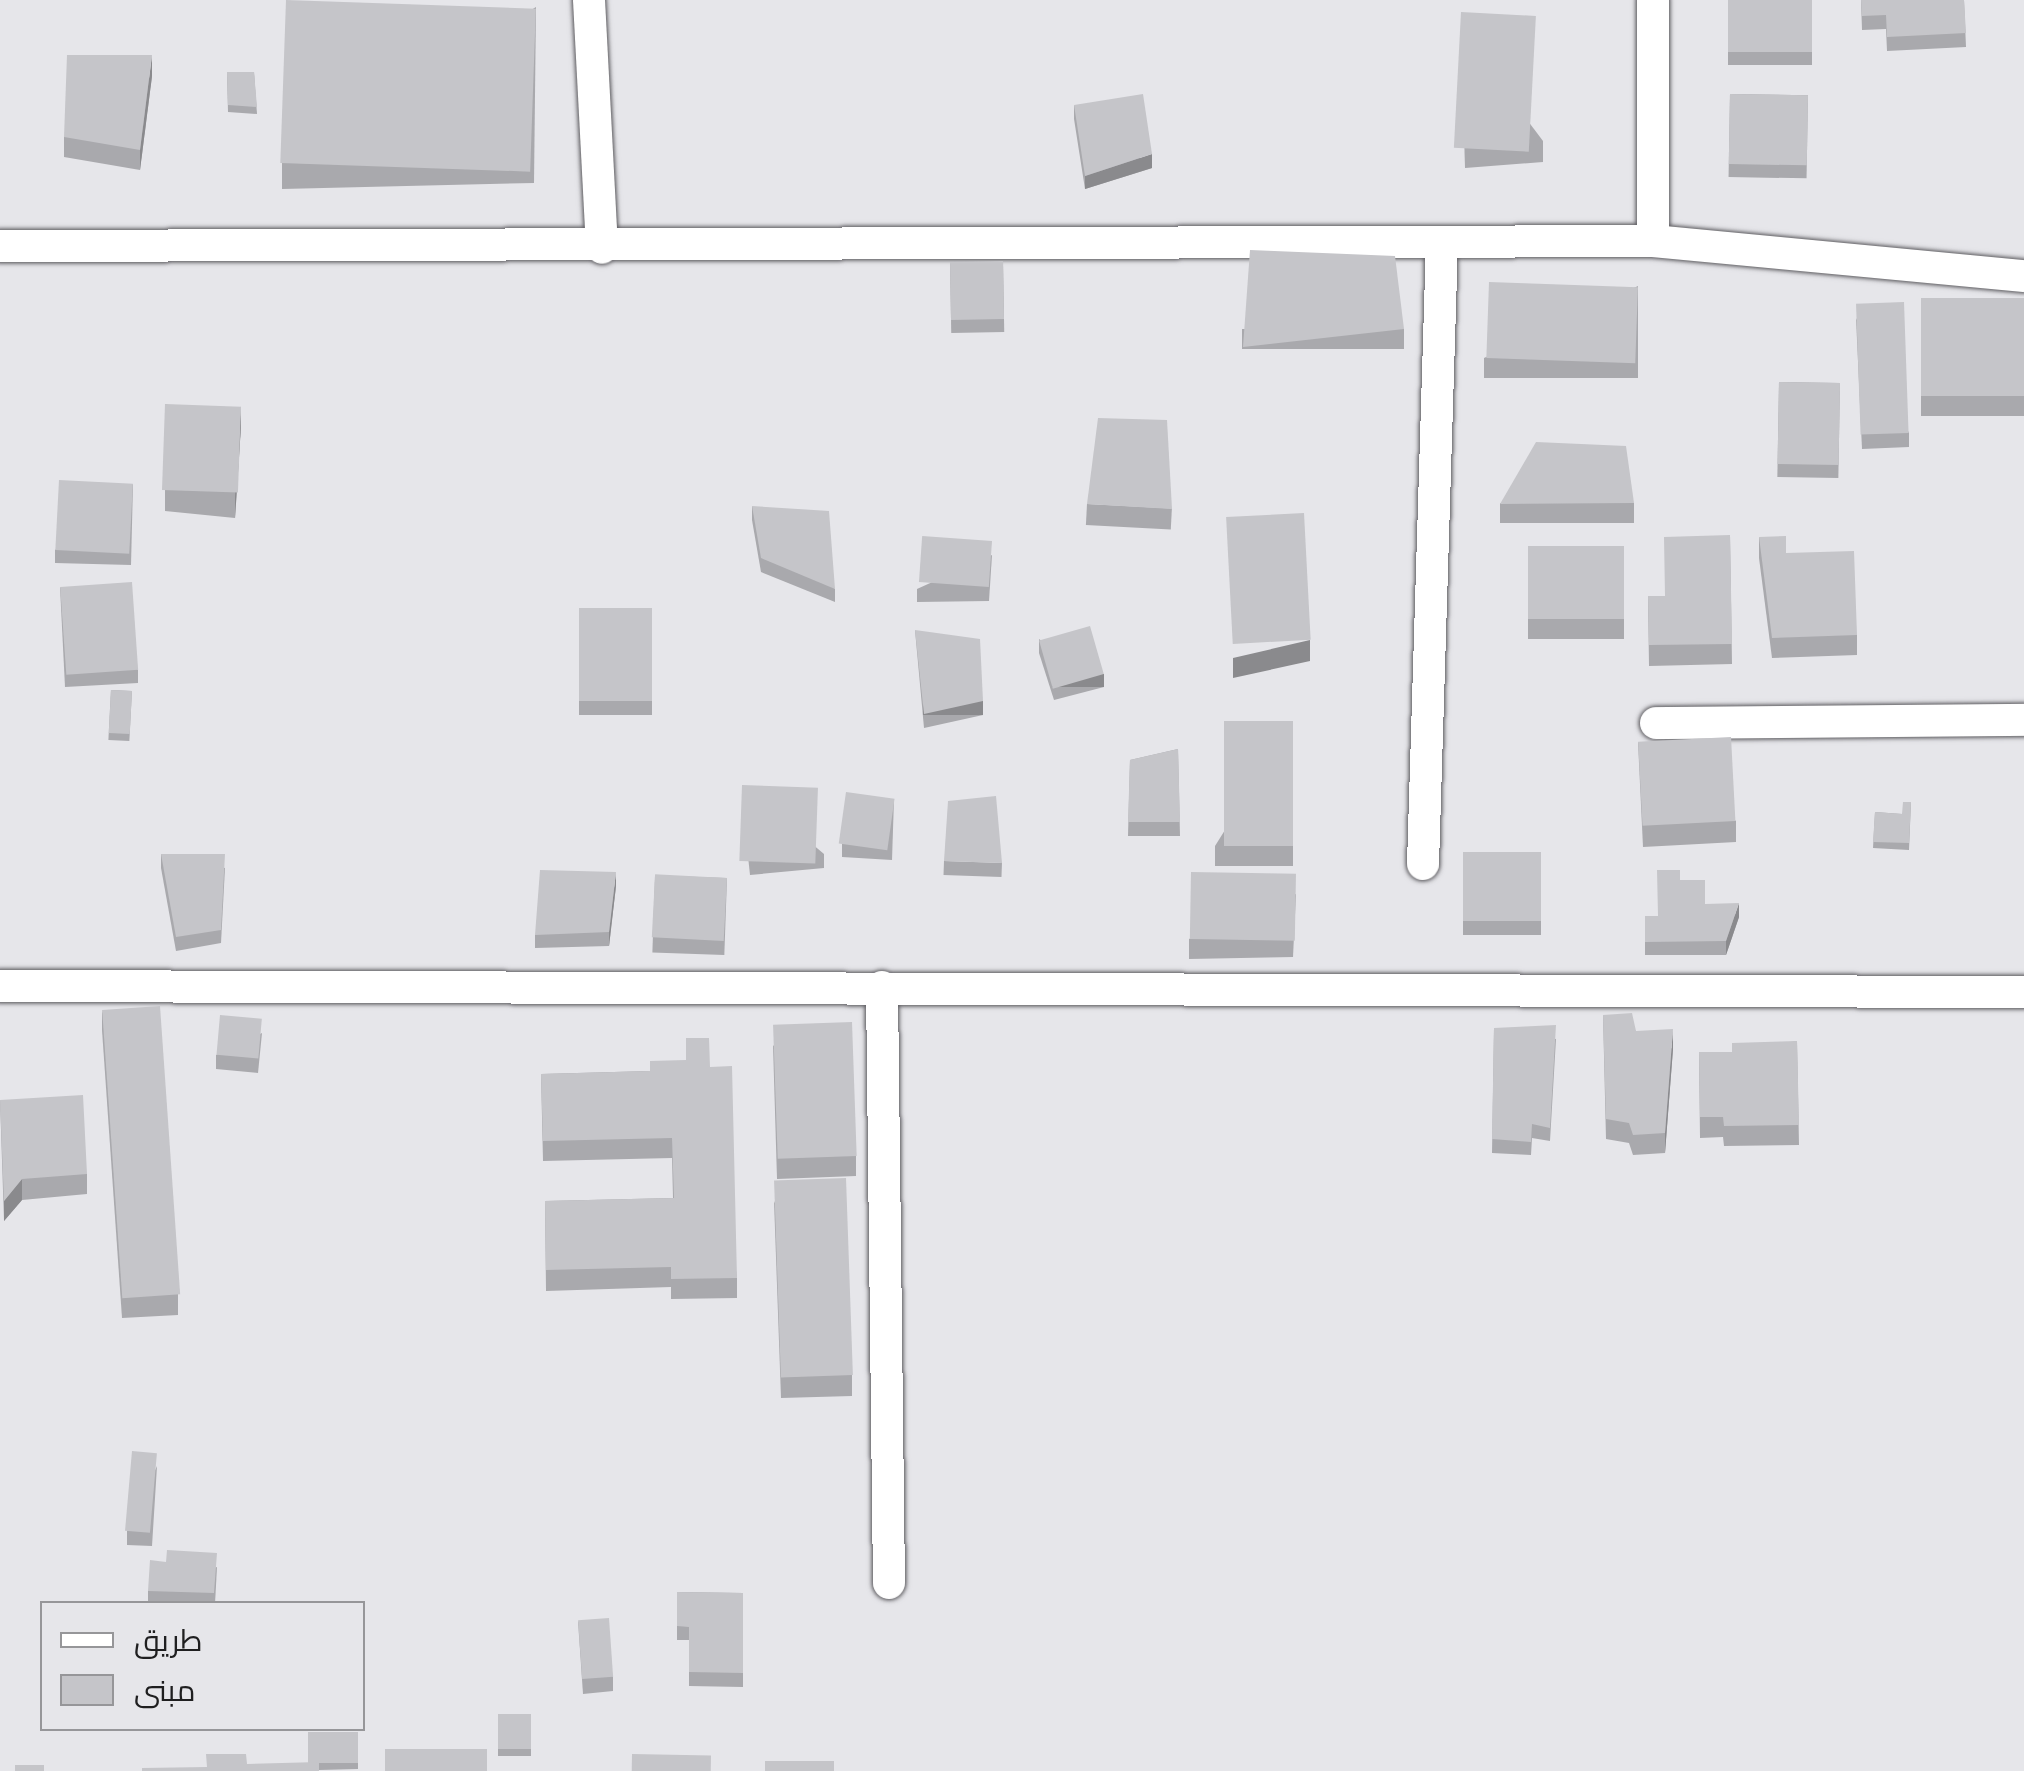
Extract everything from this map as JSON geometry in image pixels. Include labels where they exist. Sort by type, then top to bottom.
[{"type":"street","points":[[588,0],[602,248]]},
{"type":"street","points":[[1653,0],[1653,241]]},
{"type":"street","points":[[0,246],[602,248],[1653,241],[2024,276]]},
{"type":"street","points":[[1423,864],[1442,242]]},
{"type":"street","points":[[1656,723],[2024,720]]},
{"type":"street","points":[[0,986],[2024,992]]},
{"type":"street","points":[[882,987],[888,1584]]},
{"type":"building","points":[[286,0],[536,9],[530,172],[280,163]]},
{"type":"building","points":[[1728,0],[1812,0],[1812,52],[1728,52]]},
{"type":"building","points":[[1861,0],[1964,0],[1966,33],[1887,37],[1886,15],[1862,16]]},
{"type":"building","points":[[1461,12],[1536,16],[1529,152],[1454,148]]},
{"type":"building","points":[[67,55],[152,55],[140,150],[64,137]]},
{"type":"building","points":[[227,72],[254,72],[257,107],[228,105]]},
{"type":"building","points":[[1143,94],[1152,154],[1085,176],[1074,105]]},
{"type":"building","points":[[1730,94],[1808,95],[1807,165],[1729,164]]},
{"type":"building","points":[[1250,250],[1395,256],[1404,329],[1243,347]]},
{"type":"building","points":[[1003,261],[1004,319],[951,320],[950,262]]},
{"type":"building","points":[[1489,282],[1638,287],[1635,363],[1486,358]]},
{"type":"building","points":[[1921,298],[2024,298],[2024,396],[1921,396]]},
{"type":"building","points":[[1904,302],[1909,433],[1861,435],[1856,304]]},
{"type":"building","points":[[1779,382],[1840,383],[1839,465],[1778,464]]},
{"type":"building","points":[[165,404],[241,407],[238,493],[162,490]]},
{"type":"building","points":[[1098,418],[1167,420],[1172,509],[1087,504]]},
{"type":"building","points":[[1536,442],[1626,446],[1634,503],[1500,504]]},
{"type":"building","points":[[59,480],[133,484],[129,554],[55,550]]},
{"type":"building","points":[[752,506],[829,511],[835,589],[761,558]]},
{"type":"building","points":[[1304,513],[1311,640],[1233,644],[1226,517]]},
{"type":"building","points":[[1730,535],[1732,644],[1649,645],[1648,596],[1665,596],[1664,537]]},
{"type":"building","points":[[922,536],[992,541],[989,587],[919,582]]},
{"type":"building","points":[[1786,536],[1786,553],[1854,551],[1857,635],[1772,638],[1759,537]]},
{"type":"building","points":[[1528,546],[1624,546],[1624,619],[1528,619]]},
{"type":"building","points":[[132,582],[138,670],[66,675],[60,587]]},
{"type":"building","points":[[579,608],[652,608],[652,701],[579,701]]},
{"type":"building","points":[[1090,626],[1104,674],[1053,689],[1039,641]]},
{"type":"building","points":[[915,630],[980,639],[983,701],[924,714]]},
{"type":"building","points":[[111,690],[132,691],[130,734],[109,733]]},
{"type":"building","points":[[1224,721],[1293,721],[1293,846],[1224,846]]},
{"type":"building","points":[[1731,737],[1735,821],[1643,826],[1638,742]]},
{"type":"building","points":[[1178,749],[1180,822],[1128,822],[1130,760]]},
{"type":"building","points":[[742,785],[818,788],[815,864],[739,861]]},
{"type":"building","points":[[846,792],[895,799],[887,850],[839,843]]},
{"type":"building","points":[[996,796],[1002,863],[944,861],[948,801]]},
{"type":"building","points":[[1903,802],[1911,802],[1909,843],[1873,842],[1875,812],[1902,814]]},
{"type":"building","points":[[1463,852],[1541,852],[1541,921],[1463,921]]},
{"type":"building","points":[[161,854],[225,854],[221,930],[176,937]]},
{"type":"building","points":[[540,870],[616,872],[609,932],[535,935]]},
{"type":"building","points":[[1657,870],[1680,870],[1680,880],[1705,880],[1705,904],[1739,903],[1726,941],[1645,942],[1645,916],[1658,916]]},
{"type":"building","points":[[1191,872],[1296,874],[1295,941],[1190,939]]},
{"type":"building","points":[[655,874],[727,878],[724,941],[652,937]]},
{"type":"building","points":[[160,1006],[180,1294],[122,1298],[102,1010]]},
{"type":"building","points":[[1632,1013],[1636,1031],[1673,1029],[1665,1133],[1633,1135],[1629,1123],[1606,1119],[1603,1015]]},
{"type":"building","points":[[220,1015],[262,1019],[258,1059],[217,1055]]},
{"type":"building","points":[[852,1022],[857,1156],[778,1159],[773,1025]]},
{"type":"building","points":[[1556,1025],[1550,1128],[1532,1124],[1531,1142],[1492,1139],[1494,1028]]},
{"type":"building","points":[[686,1038],[709,1038],[710,1067],[732,1066],[737,1278],[671,1279],[671,1267],[546,1270],[545,1201],[674,1198],[672,1138],[543,1141],[541,1074],[650,1071],[650,1061],[686,1060]]},
{"type":"building","points":[[1797,1041],[1799,1125],[1724,1126],[1723,1117],[1700,1117],[1699,1052],[1732,1052],[1732,1043]]},
{"type":"building","points":[[83,1095],[87,1174],[22,1179],[4,1201],[0,1100]]},
{"type":"building","points":[[846,1178],[853,1375],[781,1377],[774,1181]]},
{"type":"building","points":[[132,1451],[157,1453],[150,1533],[125,1531]]},
{"type":"building","points":[[167,1550],[217,1553],[214,1593],[148,1591],[150,1560],[166,1562]]},
{"type":"building","points":[[677,1592],[743,1593],[743,1673],[689,1672],[689,1627],[677,1626]]},
{"type":"building","points":[[609,1618],[613,1677],[582,1679],[578,1620]]},
{"type":"building","points":[[498,1714],[531,1714],[531,1749],[498,1749]]},
{"type":"building","points":[[308,1732],[358,1732],[358,1763],[308,1763]]},
{"type":"building","points":[[385,1749],[487,1749],[487,1771],[385,1771]]},
{"type":"building","points":[[206,1754],[246,1754],[247,1764],[319,1762],[319,1771],[142,1771],[207,1767]]},
{"type":"building","points":[[632,1754],[711,1755],[711,1771],[632,1771]]},
{"type":"building","points":[[765,1761],[834,1761],[834,1771],[765,1771]]},
{"type":"building","points":[[15,1765],[44,1765],[44,1771],[15,1771]]}]
